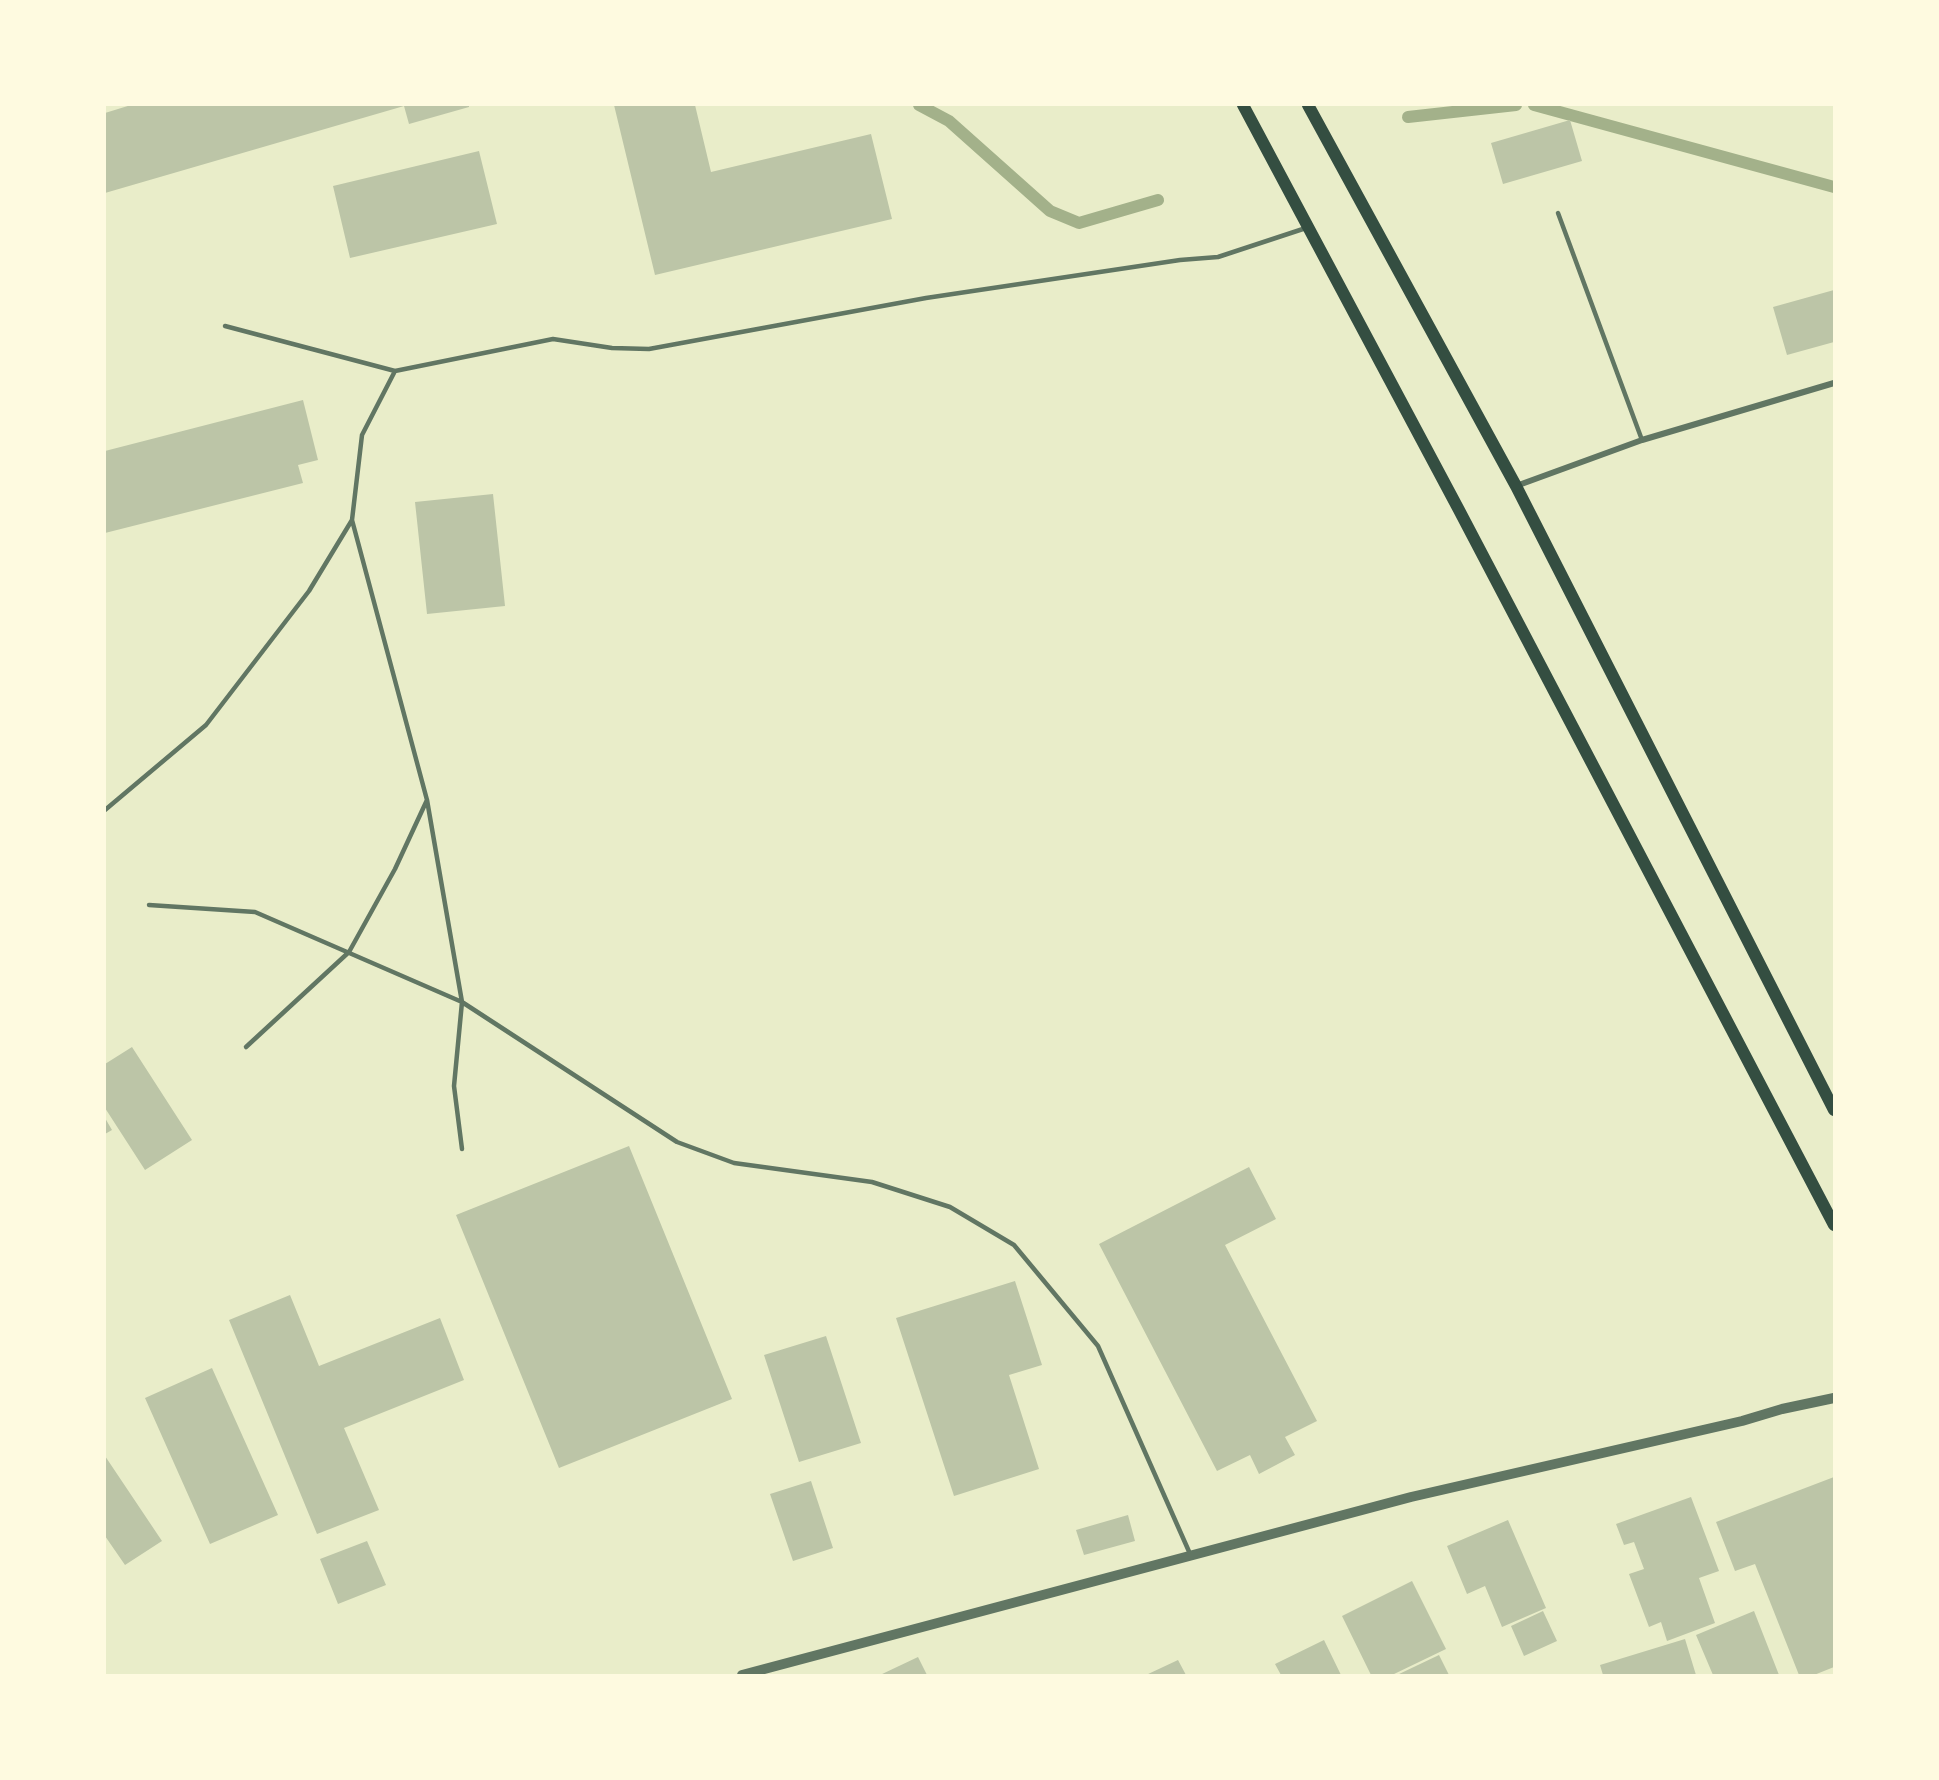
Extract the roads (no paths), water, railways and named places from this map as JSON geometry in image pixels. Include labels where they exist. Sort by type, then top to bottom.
[{"type":"main road","points":[[1243,105],[1460,510],[1834,1225]]},
{"type":"main road","points":[[1308,105],[1516,486],[1834,1110]]},
{"type":"street","points":[[1516,486],[1642,440],[1834,383]]},
{"type":"street","points":[[742,1675],[1411,1497],[1834,1398]]},
{"type":"lane","points":[[1558,213],[1642,440]]},
{"type":"lane","points":[[225,326],[395,371],[553,339],[612,348],[649,349],[926,298],[1180,260],[1218,257],[1308,227]]},
{"type":"lane","points":[[395,371],[362,435],[352,520],[427,800],[462,1002],[454,1086],[462,1149]]},
{"type":"lane","points":[[105,810],[206,725],[309,591],[352,520]]},
{"type":"lane","points":[[246,1047],[349,952],[395,869],[427,800]]},
{"type":"lane","points":[[149,904],[255,912],[462,1002],[677,1142],[734,1162],[872,1182],[950,1207],[1014,1245],[1098,1347],[1191,1556]]},
{"type":"waterway","points":[[919,105],[949,121],[1050,211],[1079,223],[1158,200]]},
{"type":"waterway","points":[[1408,117],[1516,105]]},
{"type":"waterway","points":[[1534,105],[1834,187]]}]
